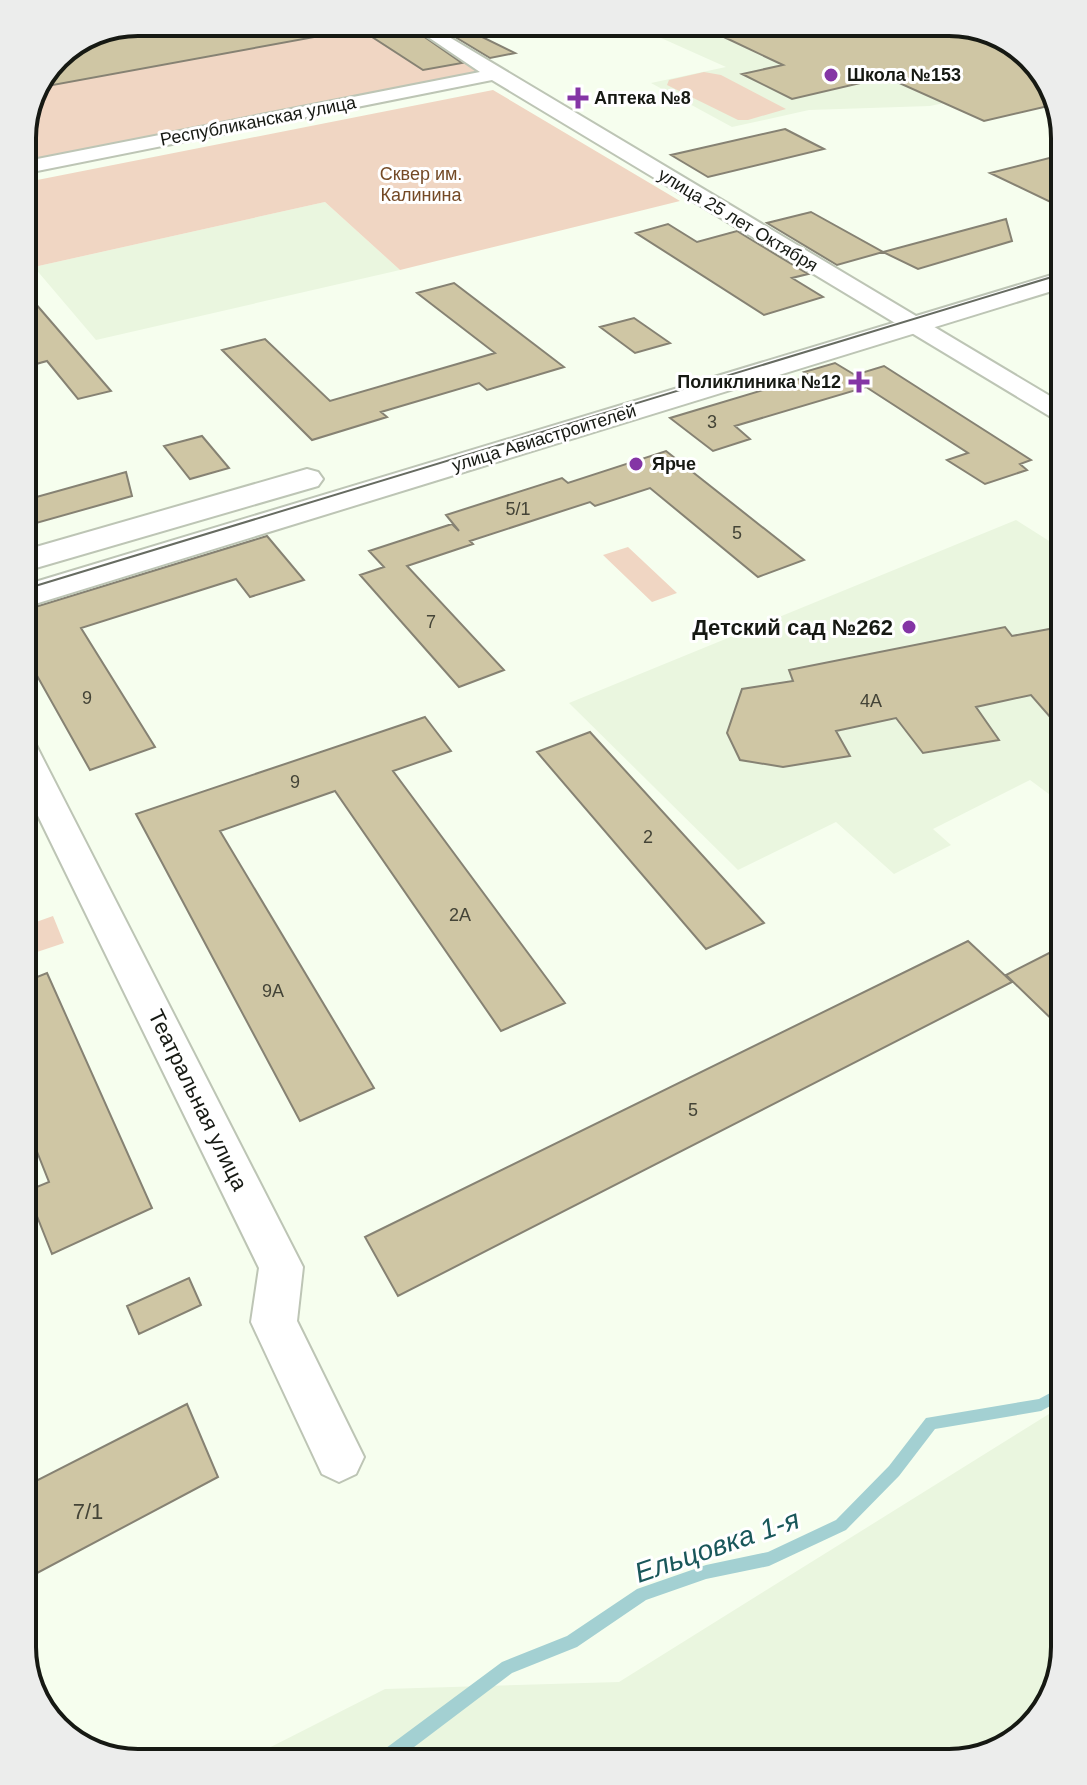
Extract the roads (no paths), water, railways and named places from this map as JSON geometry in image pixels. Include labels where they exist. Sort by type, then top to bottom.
[{"type":"main road","name":"улица Авиастроителей","points":[[465,432],[1051,260]]},
{"type":"main road","name":"улица Авиастроителей","points":[[36,593],[1051,283]]},
{"type":"main road","points":[[36,558],[327,473]]},
{"type":"street","name":"улица 25 лет Октября","points":[[437,36],[495,74],[1051,407]]},
{"type":"street","name":"Республиканская улица","points":[[36,165],[495,74]]},
{"type":"street","name":"Театральная улица","points":[[36,777],[281,1267],[274,1322],[339,1457]]},
{"type":"waterway","name":"Ельцовка 1-я","points":[[399,1749],[507,1667],[572,1642],[642,1594],[706,1572],[769,1559],[841,1525],[894,1471],[931,1423],[1041,1405],[1051,1399]]},
{"type":"tram line","points":[[36,586],[1051,277]]},
{"type":"place","name":"Школа №153","points":[[831,75]]},
{"type":"place","name":"Аптека №8","points":[[578,98]]},
{"type":"place","name":"Поликлиника №12","points":[[859,382]]},
{"type":"place","name":"Ярче","points":[[636,464]]},
{"type":"place","name":"Детский сад №262","points":[[909,627]]},
{"type":"park label","name":"Сквер им. Калинина","points":[[421,184]]}]
